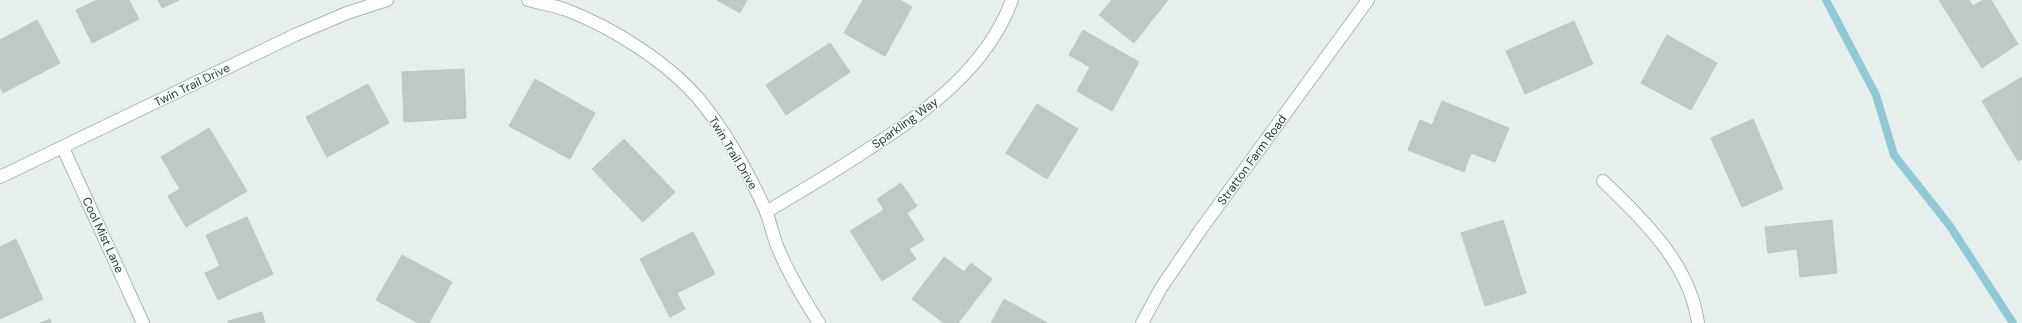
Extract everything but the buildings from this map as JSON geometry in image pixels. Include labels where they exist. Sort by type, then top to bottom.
[{"type":"street","name":"Twin Trail Drive","points":[[0,177],[295,35],[347,13],[387,0]]},
{"type":"street","name":"Twin Trail Drive","points":[[528,0],[563,9],[604,27],[646,54],[680,80],[702,104],[726,136],[766,212],[777,246],[799,293],[819,323]]},
{"type":"street","name":"Sparkling Way","points":[[766,212],[822,180],[925,110],[960,80],[985,50],[1009,10],[1012,0]]},
{"type":"street","name":"Stratton Farm Road","points":[[1142,323],[1161,288],[1199,232],[1368,0]]},
{"type":"street","name":"Cool Mist Lane","points":[[63,148],[144,323]]},
{"type":"street","points":[[1603,181],[1638,215],[1676,261],[1688,287],[1696,311],[1698,323]]},
{"type":"waterway","points":[[1826,0],[1876,95],[1894,155],[1950,226],[2013,323]]}]
